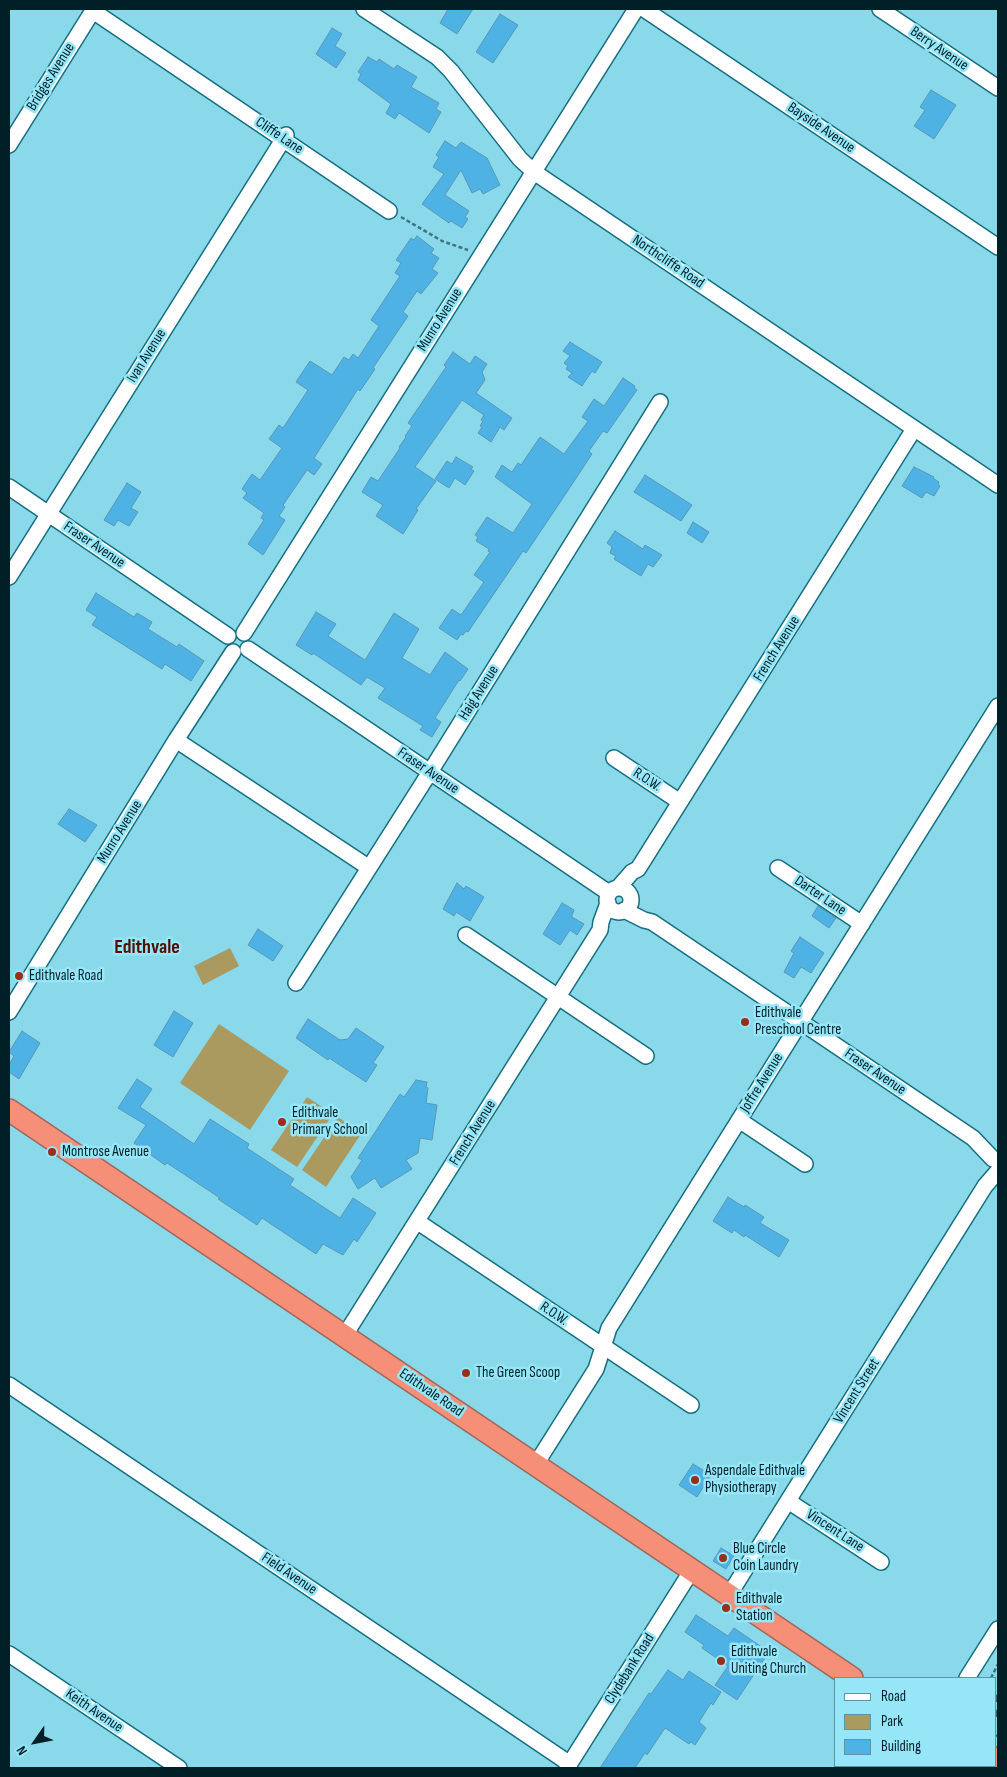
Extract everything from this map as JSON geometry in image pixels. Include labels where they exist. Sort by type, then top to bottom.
[{"type":"highway","name":"Edithvale Road","points":[[9,1110],[851,1677]]},
{"type":"street","name":"Northcliffe Road","points":[[364,9],[436,57],[451,71],[520,159],[534,172],[998,486]]},
{"type":"street","name":"Munro Avenue","points":[[244,633],[636,9]]},
{"type":"street","name":"Bayside Avenue","points":[[644,9],[998,247]]},
{"type":"street","name":"Berry Avenue","points":[[880,9],[998,88]]},
{"type":"street","name":"Cliffe Lane","points":[[93,10],[285,137],[389,211]]},
{"type":"street","name":"Bridges Avenue","points":[[9,145],[93,10]]},
{"type":"street","name":"Ivan Avenue","points":[[9,577],[285,137]]},
{"type":"street","name":"Haig Avenue","points":[[296,983],[430,772],[660,402]]},
{"type":"street","name":"French Avenue","points":[[345,1336],[600,930],[607,928],[620,900],[638,877],[638,869],[914,429]]},
{"type":"street","name":"Fraser Avenue","points":[[9,487],[228,636]]},
{"type":"street","points":[[237,630],[247,634],[250,641],[240,651],[227,646],[228,636],[237,630]]},
{"type":"street","name":"Munro Avenue","points":[[9,1012],[176,740],[240,651]]},
{"type":"street","name":"Fraser Avenue","points":[[240,651],[430,772],[620,900],[644,920],[652,922],[973,1138],[996,1159]]},
{"type":"street","name":"Joffre Avenue","points":[[536,1464],[594,1372],[609,1328],[998,706]]},
{"type":"street","points":[[176,740],[368,868]]},
{"type":"street","name":"R.O.W.","points":[[614,758],[680,802]]},
{"type":"street","name":"Darter Lane","points":[[778,868],[862,924]]},
{"type":"street","points":[[466,935],[646,1056]]},
{"type":"street","points":[[739,1120],[806,1164]]},
{"type":"street","name":"Vincent Street","points":[[729,1595],[985,1186],[996,1159]]},
{"type":"street","name":"R.O.W.","points":[[418,1222],[691,1406]]},
{"type":"street","name":"Field Avenue","points":[[9,1385],[569,1766]]},
{"type":"street","name":"Vincent Lane","points":[[788,1501],[881,1562]]},
{"type":"street","name":"Clydebank Road","points":[[569,1766],[692,1570]]},
{"type":"street","points":[[968,1677],[998,1629]]},
{"type":"street","name":"Keith Avenue","points":[[9,1654],[179,1768]]},
{"type":"path","points":[[389,211],[391,209],[405,220],[442,241],[468,250]]},
{"type":"path","points":[[992,1677],[998,1664]]},
{"type":"green space","points":[[230,948],[239,966],[203,985],[194,966]]},
{"type":"green space","points":[[219,1024],[289,1071],[250,1130],[180,1083]]},
{"type":"green space","points":[[307,1097],[333,1114],[297,1167],[271,1150]]},
{"type":"green space","points":[[338,1117],[361,1134],[326,1187],[302,1170]]},
{"type":"building","points":[[448,9],[473,9],[457,34],[440,23]]},
{"type":"building","points":[[500,14],[518,25],[493,63],[476,52]]},
{"type":"building","points":[[332,28],[342,34],[335,46],[346,53],[336,68],[316,54]]},
{"type":"building","points":[[368,57],[377,62],[379,59],[394,69],[397,65],[417,77],[411,87],[439,103],[436,109],[441,112],[429,133],[399,113],[395,119],[386,113],[391,104],[358,80],[361,74],[358,72]]},
{"type":"building","points":[[931,90],[956,105],[934,139],[914,126],[925,110],[920,107]]},
{"type":"building","points":[[445,141],[456,148],[461,142],[487,158],[500,185],[483,194],[480,189],[472,193],[461,170],[445,195],[469,211],[465,217],[468,219],[462,228],[451,221],[449,223],[422,204],[444,174],[433,167],[439,157],[436,155]]},
{"type":"building","points":[[417,236],[434,249],[431,253],[439,258],[432,269],[438,273],[421,294],[417,291],[403,312],[408,316],[373,368],[375,369],[360,391],[358,389],[314,458],[322,464],[314,475],[307,470],[283,505],[285,507],[279,516],[285,520],[263,555],[248,544],[264,520],[261,518],[264,513],[243,498],[247,493],[242,489],[252,474],[260,480],[282,448],[269,439],[279,425],[283,428],[308,390],[296,382],[310,361],[332,375],[344,357],[349,360],[353,354],[358,358],[379,326],[371,320],[400,276],[395,273],[401,263],[396,260],[411,238],[414,240]]},
{"type":"building","points":[[570,342],[602,362],[595,373],[592,371],[582,386],[568,377],[572,373],[566,369],[568,366],[564,363],[570,356],[563,351]]},
{"type":"building","points":[[453,352],[470,364],[475,356],[487,364],[482,372],[485,380],[476,393],[512,418],[504,430],[500,427],[491,442],[478,433],[482,427],[480,426],[483,421],[481,420],[484,415],[462,400],[415,467],[436,481],[416,509],[418,510],[403,534],[376,516],[383,505],[362,492],[371,477],[378,481],[400,448],[412,426],[408,423],[446,367],[444,365]]},
{"type":"building","points":[[623,378],[635,386],[634,388],[637,390],[607,433],[603,431],[589,451],[592,454],[565,495],[526,553],[523,551],[468,632],[466,631],[463,635],[461,634],[457,640],[439,628],[452,609],[461,615],[484,582],[474,575],[490,552],[488,551],[489,549],[476,541],[478,537],[475,535],[487,517],[513,533],[532,504],[495,477],[502,465],[512,472],[518,463],[521,465],[540,437],[564,454],[588,421],[582,417],[594,399],[604,406]]},
{"type":"building","points":[[456,457],[473,467],[471,469],[474,471],[465,485],[455,478],[449,488],[435,479],[447,461],[452,464]]},
{"type":"building","points":[[914,467],[934,477],[939,482],[940,486],[934,496],[926,492],[922,498],[902,486]]},
{"type":"building","points":[[645,475],[692,505],[681,521],[634,492]]},
{"type":"building","points":[[127,483],[141,492],[131,508],[138,512],[129,526],[118,520],[114,526],[104,520]]},
{"type":"building","points":[[693,522],[709,532],[702,543],[687,533]]},
{"type":"building","points":[[615,531],[643,549],[645,545],[662,555],[653,567],[648,564],[641,576],[614,559],[616,556],[610,553],[612,547],[607,543]]},
{"type":"building","points":[[96,593],[134,617],[137,613],[152,622],[148,629],[177,647],[179,644],[204,661],[191,681],[165,664],[162,669],[92,625],[97,617],[86,610]]},
{"type":"building","points":[[316,612],[336,624],[328,636],[365,660],[394,613],[419,629],[402,658],[430,675],[445,652],[468,669],[435,718],[441,722],[432,737],[420,730],[423,726],[378,698],[385,688],[367,677],[361,685],[313,653],[312,655],[296,645]]},
{"type":"building","points":[[69,809],[97,825],[85,842],[58,824]]},
{"type":"building","points":[[457,883],[464,889],[466,886],[484,897],[470,921],[456,912],[454,916],[443,909]]},
{"type":"building","points":[[562,903],[574,910],[572,917],[584,924],[577,935],[570,930],[560,945],[543,934]]},
{"type":"building","points":[[818,906],[836,918],[829,928],[812,916]]},
{"type":"building","points":[[258,929],[283,946],[273,961],[248,945]]},
{"type":"building","points":[[800,937],[824,953],[811,973],[801,967],[794,978],[784,972],[794,953],[791,951]]},
{"type":"building","points":[[174,1011],[193,1023],[173,1057],[154,1045]]},
{"type":"building","points":[[308,1019],[340,1040],[348,1039],[356,1028],[384,1047],[373,1063],[377,1065],[366,1082],[329,1058],[328,1060],[296,1038]]},
{"type":"building","points":[[22,1031],[40,1043],[19,1079],[9,1072],[9,1065],[14,1056],[9,1052]]},
{"type":"building","points":[[137,1079],[152,1089],[140,1107],[194,1144],[210,1119],[249,1144],[247,1148],[294,1179],[290,1185],[340,1218],[353,1198],[376,1213],[357,1242],[354,1239],[343,1255],[323,1244],[316,1254],[262,1218],[257,1225],[218,1199],[220,1198],[167,1163],[165,1165],[134,1143],[146,1125],[118,1108]]},
{"type":"building","points":[[416,1080],[427,1082],[426,1103],[437,1105],[432,1140],[420,1138],[418,1153],[406,1160],[412,1169],[381,1188],[375,1178],[358,1189],[351,1177],[362,1160],[358,1158],[400,1094],[404,1097]]},
{"type":"building","points":[[728,1197],[764,1217],[760,1223],[789,1240],[779,1257],[745,1235],[744,1237],[734,1230],[732,1233],[713,1221]]},
{"type":"building","name":"Aspendale Edithvale Physiotherapy","points":[[693,1464],[711,1475],[697,1497],[679,1485]]},
{"type":"building","name":"Blue Circle Coin Laundry","points":[[721,1548],[734,1556],[726,1569],[713,1561]]},
{"type":"building","name":"Edithvale Uniting Church","points":[[696,1615],[728,1636],[734,1628],[769,1652],[737,1700],[715,1685],[728,1666],[702,1648],[704,1645],[685,1632]]},
{"type":"building","points":[[668,1670],[683,1680],[689,1671],[721,1692],[713,1705],[711,1703],[699,1722],[706,1728],[695,1745],[691,1742],[689,1744],[665,1728],[647,1755],[645,1753],[635,1768],[600,1768],[649,1693],[651,1694]]},
{"type":"place","name":"Edithvale Road","points":[[19,976]]},
{"type":"place","name":"Edithvale Preschool Centre","points":[[745,1022]]},
{"type":"place","name":"Edithvale Primary School","points":[[282,1122]]},
{"type":"place","name":"Montrose Avenue","points":[[52,1152]]},
{"type":"place","name":"The Green Scoop","points":[[466,1373]]},
{"type":"place","name":"Aspendale Edithvale Physiotherapy","points":[[695,1480]]},
{"type":"place","name":"Blue Circle Coin Laundry","points":[[723,1558]]},
{"type":"place","name":"Edithvale Station","points":[[726,1608]]},
{"type":"place","name":"Edithvale Uniting Church","points":[[721,1661]]},
{"type":"district","name":"Edithvale","points":[[147,948]]}]
